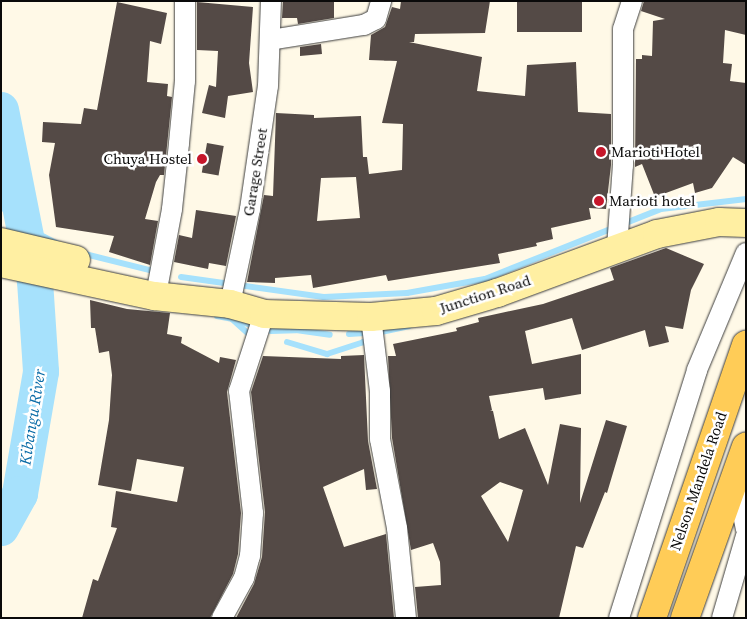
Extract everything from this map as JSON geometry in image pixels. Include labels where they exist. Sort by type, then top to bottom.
[{"type":"main road","name":"Junction Road","points":[[63,266],[187,300],[230,304],[264,314],[371,317],[436,311],[497,294],[617,248],[683,228],[719,222],[746,223]]},
{"type":"main road","points":[[1,242],[63,266]]},
{"type":"main road","points":[[1,263],[63,266]]},
{"type":"main road","name":"Junction Road","points":[[63,266],[158,284],[187,300]]},
{"type":"main road","name":"Nelson Mandela Road","points":[[652,618],[746,345]]},
{"type":"main road","points":[[685,618],[746,447]]},
{"type":"street","points":[[158,284],[172,210],[180,134],[185,81],[185,1]]},
{"type":"street","name":"Garage Street","points":[[230,304],[252,190],[268,86],[271,1]]},
{"type":"street","points":[[270,40],[364,25],[376,19],[381,1]]},
{"type":"street","points":[[617,248],[623,165],[622,28],[632,1]]},
{"type":"street","points":[[619,618],[697,370],[746,253]]},
{"type":"street","points":[[222,618],[244,578],[250,556],[253,513],[239,390],[264,314]]},
{"type":"street","points":[[371,317],[380,391],[380,439],[397,528],[406,618]]},
{"type":"street","points":[[735,477],[746,529]]},
{"type":"street","points":[[722,618],[746,536]]},
{"type":"building","points":[[283,1],[334,1],[334,18],[298,24],[297,18],[282,18]]},
{"type":"building","points":[[401,1],[490,1],[485,33],[415,34],[414,42],[409,42],[482,57],[477,91],[525,96],[527,65],[576,62],[578,112],[611,114],[611,165],[606,209],[589,208],[591,219],[551,228],[553,239],[536,243],[537,246],[498,254],[500,263],[388,281],[386,275],[313,288],[311,275],[275,278],[275,283],[247,282],[264,195],[273,196],[276,113],[314,115],[314,118],[361,116],[363,157],[367,157],[369,174],[402,170],[403,124],[382,123],[397,61],[369,60],[371,35],[385,27],[392,7],[400,9]],"holes":[[[356,177],[360,218],[317,221],[321,178]]]},
{"type":"building","points":[[517,1],[582,1],[582,32],[517,32]]},
{"type":"building","points":[[644,1],[746,1],[746,35],[725,30],[723,63],[732,64],[730,81],[746,83],[746,165],[733,157],[712,188],[695,193],[693,183],[655,197],[642,164],[635,167],[636,59],[642,59],[642,55],[652,56],[653,21],[665,19],[641,11]]},
{"type":"building","points":[[117,2],[167,13],[161,44],[150,41],[147,82],[168,84],[167,96],[172,97],[164,175],[160,175],[156,182],[145,219],[158,221],[150,265],[109,252],[114,236],[56,227],[49,175],[55,143],[42,142],[43,122],[81,124],[84,108],[97,110]]},
{"type":"building","points":[[197,2],[253,7],[249,63],[253,92],[228,96],[225,118],[202,113],[209,85],[216,87],[218,51],[197,50]]},
{"type":"building","points":[[321,44],[322,54],[300,56],[300,47]]},
{"type":"building","points":[[207,143],[224,146],[219,175],[202,173]]},
{"type":"building","points":[[196,210],[236,216],[226,266],[209,263],[208,269],[174,262],[179,235],[192,238]]},
{"type":"building","points":[[666,248],[704,264],[691,290],[683,329],[665,326],[669,342],[649,347],[645,330],[582,350],[572,318],[525,331],[532,364],[581,354],[581,394],[545,400],[543,388],[489,396],[492,410],[490,410],[493,411],[499,439],[525,428],[548,485],[560,424],[581,428],[580,503],[606,420],[627,426],[607,493],[605,492],[583,548],[576,546],[559,618],[418,618],[415,587],[441,585],[440,562],[433,543],[411,550],[392,438],[388,356],[396,356],[393,344],[457,331],[456,328],[479,322],[478,318],[543,304],[614,280],[610,268]],"holes":[[[500,482],[523,490],[508,542],[481,496]]]},
{"type":"building","points":[[90,300],[127,309],[170,313],[167,334],[182,337],[181,343],[219,363],[220,357],[236,360],[227,392],[241,513],[238,554],[233,574],[210,618],[82,618],[93,579],[98,581],[117,528],[111,527],[116,491],[177,502],[184,467],[137,459],[131,491],[98,485],[109,420],[112,375],[109,351],[99,353],[95,328],[91,328]]},
{"type":"building","points":[[364,355],[368,441],[377,489],[366,490],[364,469],[323,487],[344,547],[386,534],[394,618],[236,618],[254,584],[262,557],[265,512],[251,392],[263,356],[341,359],[341,356]]},
{"type":"waterway","name":"Kibangu River","points":[[1,110],[35,281],[41,372],[20,494],[1,528]]},
{"type":"waterway","points":[[181,277],[324,297],[407,293],[485,279],[661,209],[746,199]]},
{"type":"waterway","name":"Kibangu River","points":[[1,206],[23,226],[60,245]]},
{"type":"waterway","points":[[81,253],[153,271]]},
{"type":"waterway","points":[[217,316],[232,319],[251,336]]},
{"type":"waterway","points":[[236,320],[256,327]]},
{"type":"waterway","points":[[381,332],[409,326]]},
{"type":"waterway","points":[[271,331],[296,330],[330,335]]},
{"type":"waterway","points":[[349,334],[365,333]]},
{"type":"waterway","points":[[287,342],[327,354],[363,342],[371,344]]},
{"type":"place","name":"Marioti Hotel","points":[[601,152]]},
{"type":"place","name":"Chuya Hostel","points":[[202,159]]},
{"type":"place","name":"Marioti hotel","points":[[599,201]]}]
